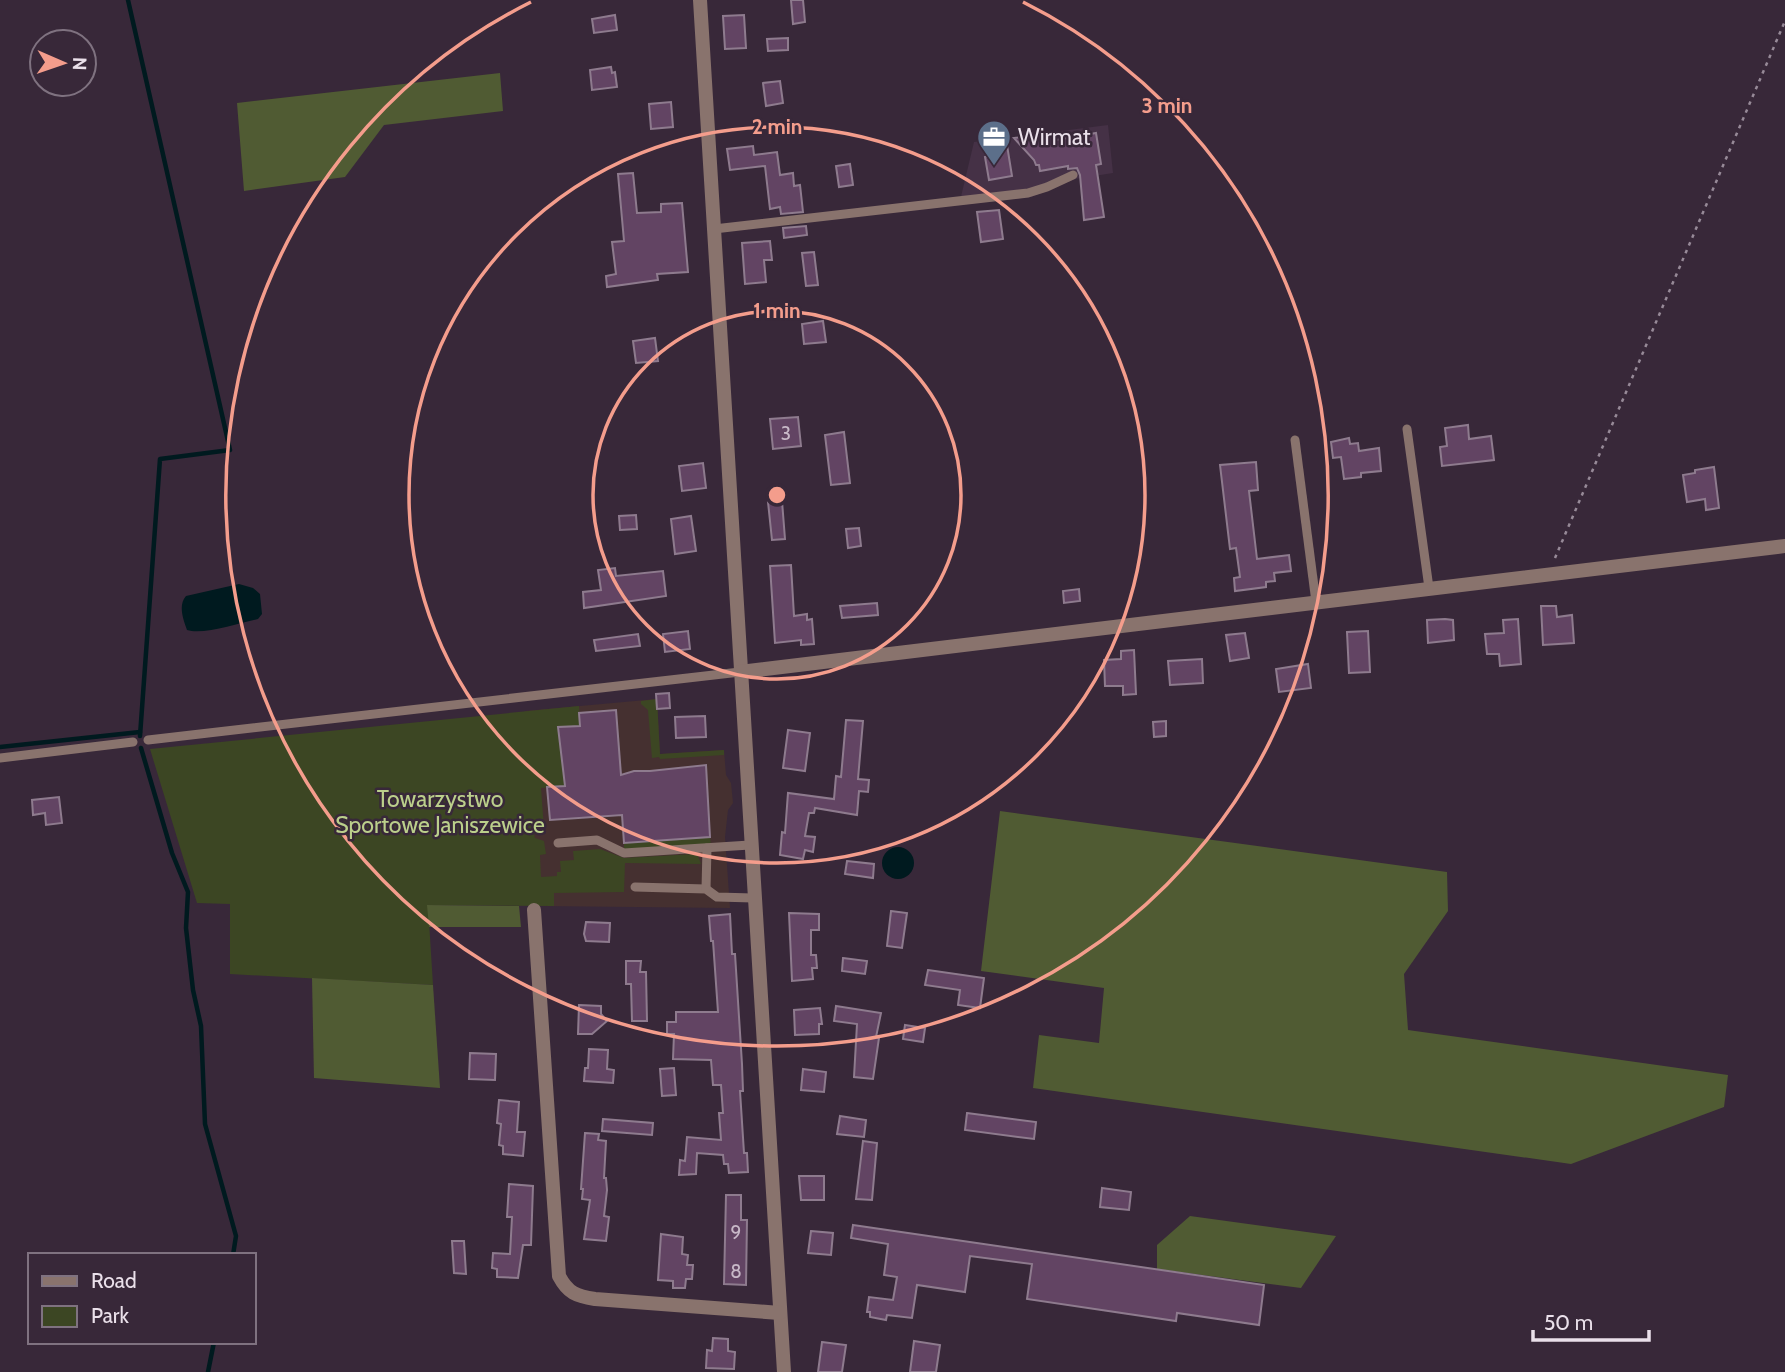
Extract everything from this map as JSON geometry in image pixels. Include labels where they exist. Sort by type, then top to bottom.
[{"type":"street","points":[[700,0],[784,1372]]},
{"type":"street","points":[[740,672],[1785,546]]},
{"type":"street","points":[[534,910],[559,1276],[566,1289],[577,1296],[780,1313]]},
{"type":"lane","points":[[714,229],[1028,193],[1073,175]]},
{"type":"lane","points":[[1407,429],[1430,588]]},
{"type":"lane","points":[[1295,440],[1317,602]]},
{"type":"lane","points":[[148,740],[740,672]]},
{"type":"lane","points":[[0,758],[133,742]]},
{"type":"lane","points":[[558,843],[597,840],[624,853],[750,845]]},
{"type":"lane","points":[[706,889],[707,848]]},
{"type":"lane","points":[[635,887],[706,889],[717,897],[753,898]]},
{"type":"path","points":[[1548,574],[1785,21]]},
{"type":"shaded area","points":[[1108,125],[1113,173],[1075,179],[1031,197],[959,205],[974,142]]},
{"type":"shaded area","points":[[239,584],[253,588],[260,594],[262,614],[258,619],[212,630],[187,630],[182,608],[186,596]]},
{"type":"shaded area","points":[[657,699],[660,754],[724,750],[726,775],[731,783],[733,803],[728,810],[725,837],[730,908],[539,906],[525,711]]},
{"type":"shaded area","points":[[898,847],[909,852],[914,863],[909,874],[898,879],[887,874],[882,863],[887,852]]},
{"type":"green space","points":[[500,73],[503,111],[384,125],[345,177],[244,191],[237,103]]},
{"type":"green space","points":[[657,699],[660,754],[724,750],[724,755],[652,758],[648,710],[641,701]]},
{"type":"green space","name":"Towarzystwo Sportowe Janiszewice","points":[[579,706],[580,726],[558,727],[565,786],[541,788],[544,829],[539,834],[534,834],[535,838],[544,841],[546,854],[540,855],[541,877],[557,876],[557,872],[561,872],[560,861],[574,860],[573,851],[600,849],[624,858],[695,854],[701,864],[625,863],[624,892],[554,893],[554,906],[428,905],[433,985],[230,974],[230,904],[197,903],[150,749]]},
{"type":"green space","points":[[1000,811],[1447,872],[1448,911],[1404,974],[1408,1030],[1728,1075],[1724,1107],[1571,1164],[1033,1088],[1039,1035],[1099,1043],[1104,988],[981,971]]},
{"type":"green space","points":[[710,837],[711,845],[628,850],[624,848],[624,843]]},
{"type":"green space","points":[[427,905],[519,906],[521,927],[429,927]]},
{"type":"green space","points":[[312,978],[433,985],[440,1088],[314,1078]]},
{"type":"green space","points":[[1190,1216],[1336,1236],[1301,1288],[1157,1269],[1157,1245]]},
{"type":"building","points":[[791,0],[803,0],[805,22],[793,24]]},
{"type":"building","points":[[615,15],[617,30],[594,33],[592,19]]},
{"type":"building","points":[[744,15],[746,48],[725,49],[723,16]]},
{"type":"building","points":[[788,38],[788,50],[768,51],[767,39]]},
{"type":"building","points":[[611,67],[612,73],[615,72],[617,87],[592,90],[590,70]]},
{"type":"building","points":[[780,81],[783,103],[766,106],[763,83]]},
{"type":"building","points":[[671,102],[673,127],[651,129],[649,104]]},
{"type":"building","points":[[1096,133],[1101,164],[1096,165],[1104,217],[1084,220],[1077,168],[1068,169],[1068,166],[1040,171],[1039,165],[1036,165],[1014,138],[1045,134],[1045,137],[1055,135],[1056,140]]},
{"type":"building","points":[[1006,139],[1012,176],[989,180],[985,157],[989,156],[986,142]]},
{"type":"building","points":[[753,146],[754,155],[777,152],[780,175],[793,173],[794,186],[800,185],[803,212],[781,214],[780,207],[770,209],[765,166],[730,170],[727,149]]},
{"type":"building","points":[[850,164],[853,185],[839,187],[836,166]]},
{"type":"building","points":[[633,173],[637,213],[661,212],[661,204],[682,203],[688,272],[657,274],[658,280],[607,287],[606,276],[616,274],[612,242],[624,241],[618,174]]},
{"type":"building","points":[[999,210],[1003,239],[981,242],[977,212]]},
{"type":"building","points":[[806,226],[807,235],[784,238],[783,228]]},
{"type":"building","points":[[770,241],[772,260],[764,260],[766,282],[745,284],[742,243]]},
{"type":"building","points":[[814,252],[818,285],[806,286],[802,253]]},
{"type":"building","points":[[823,321],[826,342],[804,344],[802,324]]},
{"type":"building","points":[[655,338],[658,361],[636,363],[633,341]]},
{"type":"building","points":[[798,417],[801,446],[773,449],[770,419]]},
{"type":"building","points":[[1468,425],[1469,439],[1491,436],[1494,460],[1442,466],[1440,447],[1447,446],[1445,428]]},
{"type":"building","points":[[844,432],[850,483],[831,485],[825,435]]},
{"type":"building","points":[[1349,438],[1350,444],[1358,443],[1359,451],[1379,448],[1381,471],[1361,473],[1361,477],[1344,479],[1341,457],[1333,458],[1331,442]]},
{"type":"building","points":[[1256,462],[1258,490],[1249,491],[1257,559],[1289,555],[1291,571],[1274,573],[1275,581],[1266,582],[1266,587],[1235,591],[1234,578],[1240,577],[1236,548],[1230,549],[1220,465]]},
{"type":"building","points":[[703,463],[706,488],[682,491],[679,466]]},
{"type":"building","points":[[1714,467],[1719,508],[1706,510],[1705,499],[1687,502],[1683,475]]},
{"type":"building","points":[[782,501],[785,539],[772,540],[768,502]]},
{"type":"building","points":[[636,515],[637,529],[620,530],[619,516]]},
{"type":"building","points":[[691,516],[696,551],[675,554],[671,519]]},
{"type":"building","points":[[859,528],[861,546],[848,548],[846,529]]},
{"type":"building","points":[[791,565],[794,616],[807,614],[807,620],[812,619],[814,644],[801,645],[801,640],[775,643],[770,566]]},
{"type":"building","points":[[615,568],[616,576],[663,571],[666,596],[584,608],[583,592],[601,590],[598,570]]},
{"type":"building","points":[[1079,589],[1080,601],[1064,603],[1063,591]]},
{"type":"building","points":[[877,603],[878,615],[842,618],[840,606]]},
{"type":"building","points":[[1541,606],[1556,606],[1557,617],[1572,615],[1574,643],[1543,645]]},
{"type":"building","points":[[1518,619],[1521,664],[1500,666],[1499,654],[1487,654],[1485,634],[1504,633],[1503,620]]},
{"type":"building","points":[[1427,620],[1453,620],[1454,640],[1428,643]]},
{"type":"building","points":[[688,631],[690,649],[665,652],[663,634]]},
{"type":"building","points":[[1368,631],[1370,672],[1349,673],[1347,632]]},
{"type":"building","points":[[1245,633],[1249,658],[1230,661],[1226,635]]},
{"type":"building","points":[[638,634],[640,646],[596,651],[594,640]]},
{"type":"building","points":[[1134,650],[1136,694],[1123,695],[1123,686],[1105,686],[1104,660],[1121,659],[1121,651]]},
{"type":"building","points":[[1202,659],[1203,683],[1170,685],[1168,661]]},
{"type":"building","points":[[1308,664],[1311,688],[1279,692],[1276,669]]},
{"type":"building","points":[[669,693],[670,708],[657,709],[656,694]]},
{"type":"building","points":[[616,710],[621,775],[634,771],[706,765],[710,837],[624,843],[622,815],[550,820],[547,787],[565,786],[558,727],[580,726],[579,713]]},
{"type":"building","points":[[705,716],[706,737],[676,738],[675,717]]},
{"type":"building","points":[[846,720],[863,721],[858,779],[869,780],[868,792],[859,791],[857,815],[815,808],[814,813],[809,813],[805,836],[815,837],[813,852],[805,850],[803,859],[780,855],[782,832],[785,833],[788,793],[834,799],[836,776],[841,777]]},
{"type":"building","points":[[1166,721],[1166,736],[1154,737],[1153,722]]},
{"type":"building","points":[[788,730],[810,733],[805,771],[783,768]]},
{"type":"building","points":[[59,797],[62,823],[46,825],[45,813],[33,815],[32,800]]},
{"type":"building","points":[[847,861],[874,864],[873,878],[845,874]]},
{"type":"building","points":[[891,911],[907,913],[902,948],[887,946]]},
{"type":"building","points":[[789,913],[819,914],[819,930],[811,930],[811,955],[816,955],[817,968],[812,968],[813,979],[792,981]]},
{"type":"building","points":[[730,914],[742,1064],[743,1091],[740,1091],[744,1153],[747,1153],[748,1172],[729,1173],[723,1155],[697,1153],[696,1174],[679,1175],[680,1160],[685,1161],[687,1137],[721,1140],[721,1085],[713,1085],[711,1060],[673,1059],[674,1034],[667,1034],[667,1022],[676,1022],[676,1012],[718,1012],[709,916]]},
{"type":"building","points":[[586,922],[610,923],[609,942],[586,941]]},
{"type":"building","points":[[843,958],[867,961],[865,974],[842,971]]},
{"type":"building","points":[[626,961],[641,961],[640,972],[646,972],[647,1021],[632,1021],[631,984],[626,984]]},
{"type":"building","points":[[928,970],[984,978],[980,1008],[958,1005],[960,990],[925,985]]},
{"type":"building","points":[[579,1005],[601,1006],[601,1014],[607,1021],[592,1034],[578,1034]]},
{"type":"building","points":[[836,1006],[881,1013],[873,1079],[854,1077],[857,1024],[834,1021]]},
{"type":"building","points":[[820,1008],[822,1024],[819,1024],[819,1034],[795,1035],[794,1010]]},
{"type":"building","points":[[905,1025],[925,1028],[923,1042],[903,1039]]},
{"type":"building","points":[[589,1049],[608,1050],[607,1069],[614,1070],[613,1083],[584,1081]]},
{"type":"building","points":[[470,1053],[496,1054],[495,1080],[469,1079]]},
{"type":"building","points":[[674,1068],[676,1095],[662,1096],[660,1069]]},
{"type":"building","points":[[803,1069],[826,1072],[824,1092],[801,1090]]},
{"type":"building","points":[[499,1100],[519,1102],[517,1132],[525,1132],[523,1156],[503,1154],[503,1146],[499,1145]]},
{"type":"building","points":[[967,1113],[1036,1122],[1034,1139],[965,1130]]},
{"type":"building","points":[[840,1116],[866,1120],[864,1137],[837,1134]]},
{"type":"building","points":[[603,1119],[653,1123],[652,1135],[602,1131]]},
{"type":"building","points":[[585,1133],[599,1134],[598,1140],[606,1141],[604,1178],[607,1190],[604,1216],[609,1217],[606,1241],[584,1239],[590,1200],[582,1199],[581,1189]]},
{"type":"building","points":[[863,1141],[877,1143],[872,1200],[856,1199]]},
{"type":"building","points":[[799,1176],[824,1176],[824,1200],[801,1200]]},
{"type":"building","points":[[509,1184],[533,1186],[531,1245],[523,1245],[518,1278],[497,1277],[497,1269],[492,1268],[493,1253],[510,1254],[512,1217],[507,1217]]},
{"type":"building","points":[[1102,1188],[1131,1192],[1129,1210],[1100,1207]]},
{"type":"building","points":[[726,1195],[741,1195],[741,1220],[747,1220],[746,1285],[724,1284]]},
{"type":"building","points":[[853,1225],[1264,1285],[1259,1325],[1177,1313],[1176,1321],[1027,1299],[1032,1264],[970,1256],[965,1292],[917,1285],[912,1318],[887,1315],[886,1320],[870,1317],[870,1312],[867,1312],[869,1297],[893,1300],[897,1277],[884,1275],[888,1244],[851,1238]]},
{"type":"building","points":[[811,1231],[833,1233],[831,1255],[808,1253]]},
{"type":"building","points":[[661,1234],[683,1237],[682,1254],[688,1255],[687,1265],[693,1265],[692,1279],[686,1279],[685,1288],[673,1288],[673,1281],[658,1280]]},
{"type":"building","points":[[452,1241],[464,1241],[466,1274],[454,1273]]},
{"type":"building","points":[[713,1338],[728,1339],[728,1351],[735,1352],[734,1369],[706,1368],[707,1350],[712,1351]]},
{"type":"building","points":[[914,1341],[940,1345],[936,1372],[910,1372]]},
{"type":"building","points":[[822,1342],[846,1345],[842,1372],[818,1372]]},
{"type":"waterway","points":[[128,0],[230,450],[160,459],[140,736]]},
{"type":"waterway","points":[[0,747],[140,732]]},
{"type":"waterway","points":[[141,748],[172,853],[188,892],[186,928],[193,990],[201,1026],[205,1124],[236,1236],[233,1253]]},
{"type":"waterway","points":[[208,1372],[214,1344]]},
{"type":"place","name":"Wirmat","points":[[994,167]]}]
